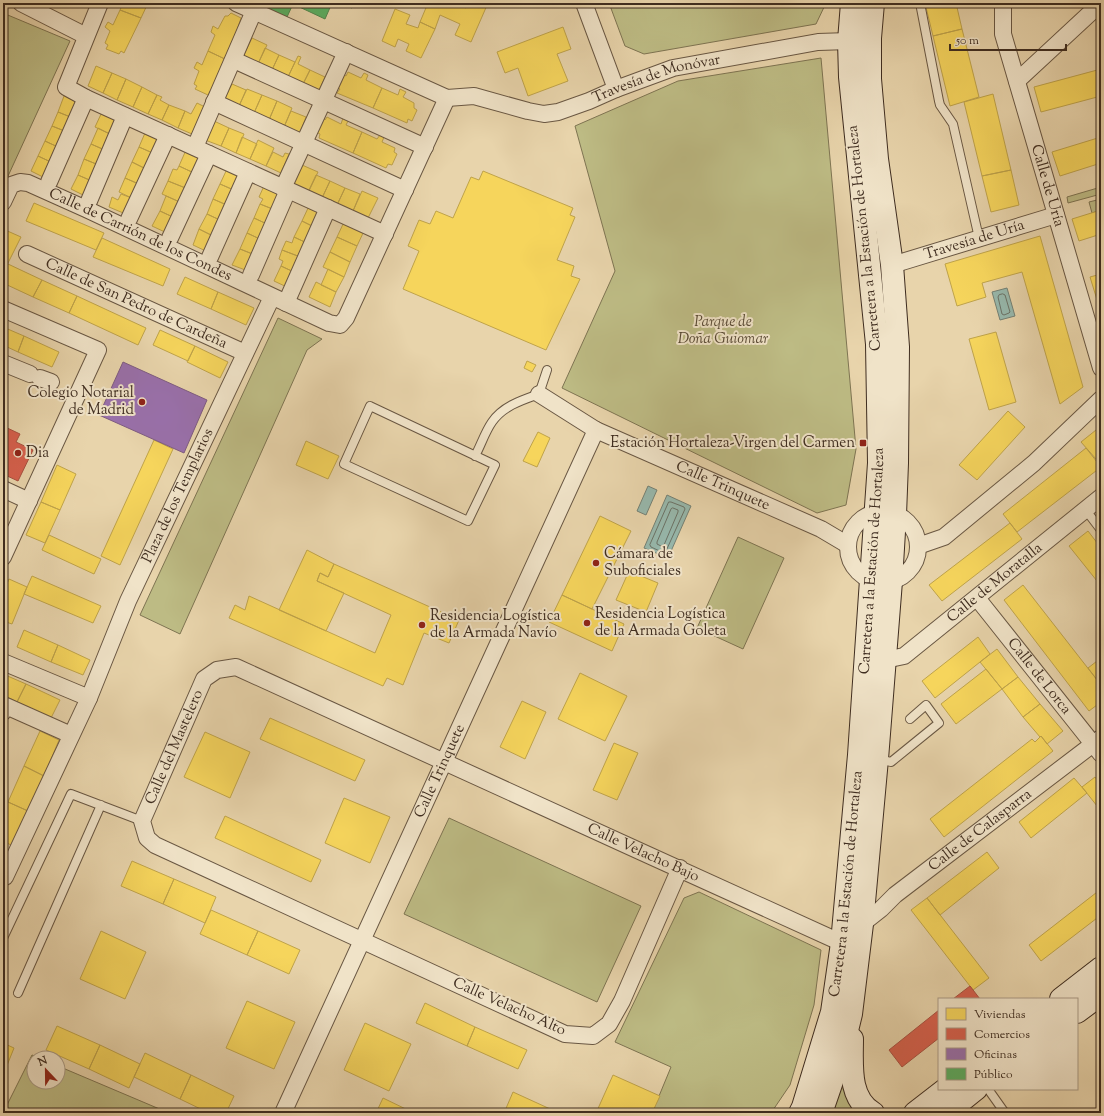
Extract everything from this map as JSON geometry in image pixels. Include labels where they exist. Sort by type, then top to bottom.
[{"type":"street","points":[[21,3],[86,36]]},
{"type":"street","points":[[100,3],[66,87],[86,98],[168,136],[385,234]]},
{"type":"street","points":[[236,3],[448,98]]},
{"type":"street","points":[[584,3],[616,89]]},
{"type":"street","name":"Carretera a la Estación de Hortaleza","points":[[800,1113],[832,1012],[842,943],[859,755],[881,581],[885,514],[897,463],[898,347],[892,265],[877,159],[870,79],[859,40],[852,3]]},
{"type":"street","name":"Carretera a la Estación de Hortaleza","points":[[872,3],[859,40],[850,77],[877,344],[879,463],[885,514]]},
{"type":"street","name":"Calle de Uría","points":[[1003,3],[1003,34],[1101,368]]},
{"type":"street","points":[[1017,81],[1101,3]]},
{"type":"street","name":"Calle de Carrión de los Condes","points":[[170,238],[202,151],[214,102],[234,60],[254,11]]},
{"type":"street","name":"Travesía de Monóvar","points":[[448,98],[474,96],[544,114],[558,112],[589,101],[616,89],[673,68],[818,42],[859,40]]},
{"type":"street","name":"Calle de Carrión de los Condes","points":[[251,275],[303,143],[346,52]]},
{"type":"street","points":[[234,60],[425,147]]},
{"type":"street","name":"Calle de Carrión de los Condes","points":[[49,182],[86,98]]},
{"type":"street","name":"Calle de Carrión de los Condes","points":[[3,202],[11,185],[20,182],[28,183],[329,323],[340,325],[346,318],[448,98]]},
{"type":"street","points":[[214,102],[405,190]]},
{"type":"street","name":"Calle de Carrión de los Condes","points":[[89,201],[125,116]]},
{"type":"street","name":"Calle de Carrión de los Condes","points":[[129,220],[168,136]]},
{"type":"street","name":"Calle de Carrión de los Condes","points":[[210,257],[248,172]]},
{"type":"street","points":[[279,300],[328,208]]},
{"type":"street","name":"Travesía de Uría","points":[[892,265],[1056,215]]},
{"type":"street","name":"Calle de San Pedro de Cardeña","points":[[28,254],[244,353]]},
{"type":"street","name":"Plaza de los Templarios","points":[[3,876],[5,877],[89,698],[128,601],[244,353],[279,300]]},
{"type":"street","points":[[3,309],[98,350],[3,557]]},
{"type":"street","points":[[3,363],[41,378]]},
{"type":"street","name":"Calle Trinquete","points":[[539,394],[596,430],[821,529],[848,545]]},
{"type":"street","points":[[918,546],[944,537],[1034,463],[1101,399]]},
{"type":"street","name":"Calle Trinquete","points":[[283,1113],[596,430]]},
{"type":"street","points":[[3,489],[29,501]]},
{"type":"street","name":"Calle de Moratalla","points":[[885,660],[904,656],[1101,497]]},
{"type":"street","points":[[885,514],[904,520],[911,527],[916,536],[918,546],[916,558],[911,568],[902,576],[881,581],[862,575],[854,567],[849,556],[848,545],[851,534],[856,525],[865,518],[885,514]]},
{"type":"street","name":"Carretera a la Estación de Hortaleza","points":[[821,1113],[841,1055],[851,1014],[862,924],[885,660],[881,581]]},
{"type":"street","name":"Calle de Lorca","points":[[977,598],[1098,745]]},
{"type":"street","points":[[3,662],[89,698]]},
{"type":"street","name":"Calle del Mastelero","points":[[363,941],[155,845],[147,838],[142,821],[204,679],[217,670],[228,667],[236,667],[444,762]]},
{"type":"street","points":[[4,708],[71,735]]},
{"type":"street","name":"Calle de Calasparra","points":[[862,924],[881,909],[895,895],[1098,745]]},
{"type":"street","name":"Calle Velacho Bajo","points":[[444,762],[680,868],[842,943]]},
{"type":"street","name":"Calle Velacho Alto","points":[[363,941],[565,1034],[593,1036],[609,1024],[622,1001],[680,868]]},
{"type":"street","points":[[1062,998],[1101,968]]},
{"type":"street","points":[[1078,1011],[1101,994]]},
{"type":"street","name":"Carretera a la Estación de Hortaleza","points":[[851,1014],[853,1085],[859,1098],[868,1110],[873,1113]]},
{"type":"street","points":[[915,1113],[945,1090]]},
{"type":"street","points":[[946,1113],[975,1090]]},
{"type":"lane","points":[[920,3],[939,101],[953,124],[979,238]]},
{"type":"lane","points":[[476,456],[491,422],[500,413],[515,403],[539,394],[547,370]]},
{"type":"lane","points":[[370,406],[476,456],[495,465],[468,522],[344,464],[370,406]]},
{"type":"lane","points":[[1085,509],[1101,530]]},
{"type":"lane","points":[[877,759],[892,762],[939,723],[926,705],[910,719]]},
{"type":"lane","points":[[3,938],[71,794],[142,821]]},
{"type":"lane","points":[[18,993],[101,805]]},
{"type":"lane","points":[[989,1090],[1005,1113]]},
{"type":"green space","points":[[609,3],[826,3],[816,24],[644,54],[625,46]]},
{"type":"green space","points":[[3,13],[70,41],[3,187]]},
{"type":"green space","name":"Parque de Doña Guiomar","points":[[821,58],[856,449],[846,505],[817,513],[562,388],[615,271],[575,126],[678,81]]},
{"type":"green space","points":[[1101,187],[1101,194],[1068,203],[1067,197]]},
{"type":"green space","points":[[1101,199],[1101,210],[1092,213],[1089,202]]},
{"type":"green space","points":[[278,318],[322,339],[307,350],[180,634],[140,615]]},
{"type":"green space","points":[[738,537],[784,558],[743,649],[697,628]]},
{"type":"green space","points":[[449,818],[641,906],[597,1002],[404,914]]},
{"type":"green space","points":[[699,892],[821,950],[814,1005],[790,1085],[771,1113],[652,1113],[671,1067],[615,1042],[684,898]]},
{"type":"green space","points":[[26,1067],[26,1090],[66,1090],[66,1069],[169,1113],[3,1113]]},
{"type":"green space","points":[[842,1080],[857,1113],[829,1113]]},
{"type":"water","points":[[1007,288],[1015,316],[1000,320],[992,292]]},
{"type":"water","points":[[648,486],[657,490],[646,515],[637,511]]},
{"type":"water","points":[[667,495],[691,506],[668,558],[644,548]]},
{"type":"building: Viviendas","points":[[123,3],[148,3],[141,18],[120,10]]},
{"type":"building: Viviendas","points":[[428,3],[454,3],[466,8],[468,3],[488,3],[471,42],[455,35],[460,24],[440,15],[435,29],[420,22]]},
{"type":"building: Viviendas","points":[[925,3],[956,3],[962,29],[933,36]]},
{"type":"building: Viviendas","points":[[395,9],[410,15],[406,24],[418,28],[420,22],[435,29],[421,58],[406,51],[409,44],[398,39],[395,47],[382,41]]},
{"type":"building: Viviendas","points":[[120,10],[141,18],[124,53],[121,51],[119,54],[106,49],[108,45],[105,43],[110,31],[105,27],[108,22],[113,25]]},
{"type":"building: Viviendas","points":[[231,13],[241,18],[227,60],[208,51],[215,35],[211,32],[213,26],[218,29],[225,16],[228,16]]},
{"type":"building: Viviendas","points":[[563,27],[571,49],[557,54],[568,81],[528,96],[518,68],[505,73],[497,52]]},
{"type":"building: Viviendas","points":[[962,29],[979,97],[950,106],[933,36]]},
{"type":"building: Viviendas","points":[[252,38],[267,45],[257,66],[242,59]]},
{"type":"building: Viviendas","points":[[265,48],[279,55],[271,72],[257,66]]},
{"type":"building: Viviendas","points":[[208,51],[227,60],[213,92],[210,91],[208,95],[195,89],[197,86],[194,84],[199,71],[194,68],[197,62],[202,65]]},
{"type":"building: Viviendas","points":[[279,55],[295,62],[287,79],[271,72]]},
{"type":"building: Viviendas","points":[[298,56],[301,57],[298,64],[310,70],[302,86],[287,79]]},
{"type":"building: Viviendas","points":[[96,66],[112,73],[103,93],[88,86]]},
{"type":"building: Viviendas","points":[[1101,69],[1101,96],[1041,112],[1034,87]]},
{"type":"building: Viviendas","points":[[310,70],[325,77],[318,93],[302,86]]},
{"type":"building: Viviendas","points":[[348,72],[361,78],[364,73],[368,75],[366,80],[382,88],[373,108],[337,93],[340,89],[336,87],[343,74],[346,76]]},
{"type":"building: Viviendas","points":[[112,73],[126,79],[117,100],[103,93]]},
{"type":"building: Viviendas","points":[[126,79],[142,87],[133,107],[117,100]]},
{"type":"building: Viviendas","points":[[232,84],[246,90],[239,106],[224,100]]},
{"type":"building: Viviendas","points":[[142,87],[157,95],[148,114],[133,107]]},
{"type":"building: Viviendas","points":[[382,88],[398,95],[400,89],[406,92],[403,97],[414,103],[414,108],[417,110],[412,121],[408,119],[407,123],[373,108]]},
{"type":"building: Viviendas","points":[[247,89],[262,95],[254,113],[239,106]]},
{"type":"building: Viviendas","points":[[993,94],[1011,170],[982,176],[964,102]]},
{"type":"building: Viviendas","points":[[157,95],[162,97],[160,100],[169,105],[162,120],[148,114]]},
{"type":"building: Viviendas","points":[[262,95],[277,101],[269,120],[254,113]]},
{"type":"building: Viviendas","points":[[64,96],[79,103],[73,118],[58,112]]},
{"type":"building: Viviendas","points":[[277,101],[292,108],[284,127],[269,120]]},
{"type":"building: Viviendas","points":[[197,103],[205,107],[192,134],[178,128],[185,111],[191,114]]},
{"type":"building: Viviendas","points":[[169,105],[185,111],[178,128],[162,120]]},
{"type":"building: Viviendas","points":[[291,111],[306,117],[300,133],[284,127]]},
{"type":"building: Viviendas","points":[[58,112],[73,118],[67,132],[52,126]]},
{"type":"building: Viviendas","points":[[102,112],[121,121],[114,136],[95,127]]},
{"type":"building: Viviendas","points":[[327,117],[341,124],[343,118],[348,121],[346,125],[362,132],[353,153],[319,138],[320,134],[316,132],[323,118],[325,120]]},
{"type":"building: Viviendas","points":[[214,121],[229,128],[221,146],[205,140]]},
{"type":"building: Viviendas","points":[[52,126],[67,132],[60,148],[45,141]]},
{"type":"building: Viviendas","points":[[98,128],[114,136],[107,151],[91,144]]},
{"type":"building: Viviendas","points":[[229,128],[244,134],[236,153],[221,146]]},
{"type":"building: Viviendas","points":[[362,132],[377,139],[380,135],[384,137],[382,142],[395,148],[394,152],[397,154],[392,165],[388,164],[386,168],[353,153]]},
{"type":"building: Viviendas","points":[[145,133],[161,140],[155,154],[139,147]]},
{"type":"building: Viviendas","points":[[242,137],[257,144],[250,159],[236,153]]},
{"type":"building: Viviendas","points":[[1101,137],[1101,163],[1060,176],[1052,152]]},
{"type":"building: Viviendas","points":[[258,140],[274,148],[266,166],[250,159]]},
{"type":"building: Viviendas","points":[[45,141],[60,148],[53,163],[38,156]]},
{"type":"building: Viviendas","points":[[91,144],[107,151],[101,166],[84,159]]},
{"type":"building: Viviendas","points":[[139,147],[155,154],[148,170],[132,162]]},
{"type":"building: Viviendas","points":[[186,150],[202,157],[194,173],[179,166]]},
{"type":"building: Viviendas","points":[[273,152],[283,157],[285,153],[289,154],[281,173],[266,166]]},
{"type":"building: Viviendas","points":[[38,156],[53,163],[45,178],[31,171]]},
{"type":"building: Viviendas","points":[[84,159],[101,166],[94,182],[78,175]]},
{"type":"building: Viviendas","points":[[132,162],[148,170],[141,185],[125,178]]},
{"type":"building: Viviendas","points":[[302,165],[318,172],[308,193],[293,185]]},
{"type":"building: Viviendas","points":[[179,166],[194,173],[188,189],[168,181],[173,169],[177,170]]},
{"type":"building: Viviendas","points":[[227,169],[243,176],[236,191],[220,184]]},
{"type":"building: Viviendas","points":[[1011,170],[1019,205],[991,212],[982,176]]},
{"type":"building: Viviendas","points":[[483,171],[573,208],[570,215],[575,217],[557,260],[574,266],[571,276],[580,279],[546,350],[403,289],[419,251],[408,246],[419,220],[430,224],[436,211],[453,218],[471,177],[479,180]]},
{"type":"building: Viviendas","points":[[78,175],[94,182],[87,197],[71,189]]},
{"type":"building: Viviendas","points":[[316,175],[330,181],[322,198],[308,192]]},
{"type":"building: Viviendas","points":[[125,178],[141,185],[134,199],[119,192]]},
{"type":"building: Viviendas","points":[[168,181],[188,189],[182,203],[162,194]]},
{"type":"building: Viviendas","points":[[330,181],[345,188],[337,205],[322,198]]},
{"type":"building: Viviendas","points":[[220,184],[236,191],[229,206],[213,199]]},
{"type":"building: Viviendas","points":[[264,186],[282,195],[275,210],[260,204],[263,199],[259,197]]},
{"type":"building: Viviendas","points":[[345,188],[360,194],[353,211],[337,205]]},
{"type":"building: Viviendas","points":[[362,191],[378,198],[368,218],[353,211]]},
{"type":"building: Viviendas","points":[[121,194],[134,199],[128,215],[109,207],[112,197],[118,200]]},
{"type":"building: Viviendas","points":[[166,196],[182,203],[175,218],[160,211]]},
{"type":"building: Viviendas","points":[[213,199],[229,206],[222,221],[207,214]]},
{"type":"building: Viviendas","points":[[34,203],[104,233],[96,250],[26,221]]},
{"type":"building: Viviendas","points":[[260,204],[275,210],[269,225],[254,218]]},
{"type":"building: Viviendas","points":[[309,206],[323,213],[316,228],[302,221]]},
{"type":"building: Viviendas","points":[[1101,210],[1101,234],[1079,241],[1072,219]]},
{"type":"building: Viviendas","points":[[160,211],[175,218],[167,233],[152,226]]},
{"type":"building: Viviendas","points":[[207,214],[222,221],[215,237],[199,229]]},
{"type":"building: Viviendas","points":[[254,218],[269,225],[262,240],[247,233]]},
{"type":"building: Viviendas","points":[[302,221],[316,228],[309,244],[294,237]]},
{"type":"building: Viviendas","points":[[344,222],[364,231],[357,246],[337,237]]},
{"type":"building: Viviendas","points":[[3,229],[21,237],[4,271],[3,270]]},
{"type":"building: Viviendas","points":[[199,229],[215,237],[208,252],[193,245]]},
{"type":"building: Viviendas","points":[[247,233],[262,240],[255,255],[240,249]]},
{"type":"building: Viviendas","points":[[1040,236],[1083,387],[1060,404],[1022,272],[982,283],[986,297],[957,306],[945,264]]},
{"type":"building: Viviendas","points":[[294,237],[309,244],[303,258],[282,250],[286,241],[292,243]]},
{"type":"building: Viviendas","points":[[337,237],[357,246],[350,262],[330,252]]},
{"type":"building: Viviendas","points":[[102,238],[170,269],[163,286],[93,257]]},
{"type":"building: Viviendas","points":[[240,249],[255,255],[248,271],[232,265]]},
{"type":"building: Viviendas","points":[[282,250],[303,258],[296,273],[281,266],[283,261],[279,259]]},
{"type":"building: Viviendas","points":[[330,252],[350,262],[344,277],[323,267]]},
{"type":"building: Viviendas","points":[[8,264],[42,280],[33,297],[3,283],[3,274]]},
{"type":"building: Viviendas","points":[[281,266],[296,273],[289,288],[274,281]]},
{"type":"building: Viviendas","points":[[328,269],[344,277],[336,292],[321,285]]},
{"type":"building: Viviendas","points":[[1101,274],[1101,302],[1098,303],[1090,277]]},
{"type":"building: Viviendas","points":[[185,277],[218,292],[211,309],[177,294]]},
{"type":"building: Viviendas","points":[[42,280],[77,296],[69,313],[33,297]]},
{"type":"building: Viviendas","points":[[316,282],[336,292],[330,307],[309,297]]},
{"type":"building: Viviendas","points":[[218,292],[254,308],[246,325],[211,309]]},
{"type":"building: Viviendas","points":[[77,296],[146,328],[138,345],[69,313]]},
{"type":"building: Viviendas","points":[[3,327],[24,336],[18,352],[3,345]]},
{"type":"building: Viviendas","points":[[160,330],[195,346],[188,361],[153,345]]},
{"type":"building: Viviendas","points":[[996,332],[1016,402],[989,410],[969,339]]},
{"type":"building: Viviendas","points":[[24,336],[59,352],[52,367],[18,352]]},
{"type":"building: Viviendas","points":[[195,346],[228,362],[220,378],[187,362]]},
{"type":"building: Viviendas","points":[[527,361],[536,365],[532,372],[524,368]]},
{"type":"building: Viviendas","points":[[1008,411],[1025,427],[977,480],[959,465]]},
{"type":"building: Viviendas","points":[[1101,426],[1101,455],[1096,459],[1081,442]]},
{"type":"building: Viviendas","points":[[538,432],[550,438],[537,467],[523,461]]},
{"type":"building: Viviendas","points":[[154,440],[173,449],[120,565],[101,556]]},
{"type":"building: Viviendas","points":[[306,441],[339,456],[328,479],[296,465]]},
{"type":"building: Viviendas","points":[[1086,448],[1101,467],[1017,532],[1003,514]]},
{"type":"building: Viviendas","points":[[57,465],[76,474],[60,510],[41,502]]},
{"type":"building: Viviendas","points":[[41,502],[60,510],[45,543],[26,535]]},
{"type":"building: Viviendas","name":"Cámara de Suboficiales","points":[[600,516],[631,531],[592,609],[562,595]]},
{"type":"building: Viviendas","points":[[1010,523],[1022,539],[942,601],[929,585]]},
{"type":"building: Viviendas","points":[[1088,531],[1101,548],[1101,586],[1069,546]]},
{"type":"building: Viviendas","points":[[49,535],[101,559],[94,574],[42,550]]},
{"type":"building: Viviendas","points":[[307,550],[334,564],[328,577],[320,573],[317,581],[344,593],[326,631],[279,610]]},
{"type":"building: Viviendas","name":"Residencia Logística de la Armada Navío","points":[[334,564],[459,620],[449,643],[424,633],[403,685],[387,678],[383,686],[229,618],[235,605],[245,610],[249,596],[375,653],[391,615],[317,581],[320,573],[328,577]]},
{"type":"building: Viviendas","points":[[629,571],[658,583],[646,612],[616,600]]},
{"type":"building: Viviendas","points":[[32,576],[101,606],[93,623],[24,594]]},
{"type":"building: Viviendas","points":[[9,579],[27,587],[12,624],[3,621],[3,593]]},
{"type":"building: Viviendas","points":[[1023,585],[1101,685],[1101,692],[1099,693],[1101,695],[1101,702],[1089,711],[1004,600]]},
{"type":"building: Viviendas","name":"Residencia Logística de la Armada Goleta","points":[[562,595],[624,624],[612,651],[549,622]]},
{"type":"building: Viviendas","points":[[24,630],[58,645],[51,662],[17,647]]},
{"type":"building: Viviendas","points":[[978,637],[990,654],[935,698],[922,681]]},
{"type":"building: Viviendas","points":[[58,645],[90,660],[83,675],[51,662]]},
{"type":"building: Viviendas","points":[[997,649],[1018,677],[1002,689],[980,662]]},
{"type":"building: Viviendas","points":[[1101,658],[1101,685],[1088,668]]},
{"type":"building: Viviendas","points":[[986,669],[1002,689],[956,724],[941,704]]},
{"type":"building: Viviendas","points":[[580,673],[627,696],[605,741],[558,719]]},
{"type":"building: Viviendas","points":[[3,674],[26,684],[17,702],[3,695]]},
{"type":"building: Viviendas","points":[[1018,677],[1040,704],[1023,717],[1002,689]]},
{"type":"building: Viviendas","points":[[26,684],[60,700],[51,718],[17,702]]},
{"type":"building: Viviendas","points":[[522,701],[546,712],[525,759],[500,747]]},
{"type":"building: Viviendas","points":[[1040,704],[1063,731],[1047,744],[1023,717]]},
{"type":"building: Viviendas","points":[[270,718],[365,760],[355,781],[260,739]]},
{"type":"building: Viviendas","points":[[40,731],[59,740],[44,776],[24,766]]},
{"type":"building: Viviendas","points":[[205,732],[250,752],[230,798],[184,777]]},
{"type":"building: Viviendas","points":[[1041,736],[1053,751],[944,837],[930,819],[1032,739],[1035,742]]},
{"type":"building: Viviendas","points":[[614,743],[638,753],[617,800],[593,790]]},
{"type":"building: Viviendas","points":[[24,766],[44,776],[28,811],[8,802]]},
{"type":"building: Viviendas","points":[[1095,777],[1101,785],[1101,811],[1082,787]]},
{"type":"building: Viviendas","points":[[1074,778],[1087,793],[1031,838],[1019,822]]},
{"type":"building: Viviendas","points":[[344,798],[390,817],[370,863],[325,843]]},
{"type":"building: Viviendas","points":[[8,802],[28,811],[13,846],[3,841],[3,814]]},
{"type":"building: Viviendas","points":[[225,816],[321,860],[311,882],[215,838]]},
{"type":"building: Viviendas","points":[[987,852],[999,868],[940,915],[927,898]]},
{"type":"building: Viviendas","points":[[132,861],[174,879],[163,904],[121,886]]},
{"type":"building: Viviendas","points":[[174,879],[216,897],[205,923],[163,904]]},
{"type":"building: Viviendas","points":[[1101,889],[1101,915],[1041,961],[1029,945]]},
{"type":"building: Viviendas","points":[[927,898],[989,978],[973,990],[911,910]]},
{"type":"building: Viviendas","points":[[211,910],[258,931],[247,955],[200,934]]},
{"type":"building: Viviendas","points":[[101,931],[146,952],[125,999],[80,979]]},
{"type":"building: Viviendas","points":[[258,931],[300,950],[289,974],[247,955]]},
{"type":"building: Viviendas","points":[[247,1001],[295,1022],[274,1069],[226,1048]]},
{"type":"building: Viviendas","points":[[425,1003],[475,1027],[467,1046],[416,1023]]},
{"type":"building: Viviendas","points":[[365,1023],[411,1044],[389,1091],[344,1070]]},
{"type":"building: Viviendas","points":[[57,1026],[100,1045],[89,1069],[66,1059],[66,1050],[46,1050]]},
{"type":"building: Viviendas","points":[[475,1027],[527,1050],[518,1069],[467,1046]]},
{"type":"building: Viviendas","points":[[3,1043],[14,1048],[6,1068],[3,1066]]},
{"type":"building: Viviendas","points":[[100,1045],[140,1064],[129,1088],[89,1069]]},
{"type":"building: Viviendas","points":[[145,1053],[191,1075],[180,1099],[134,1077]]},
{"type":"building: Viviendas","points":[[191,1075],[234,1096],[226,1113],[209,1113],[180,1099]]},
{"type":"building: Viviendas","points":[[613,1075],[660,1096],[652,1113],[596,1113]]},
{"type":"building: Viviendas","points":[[513,1092],[559,1113],[504,1113]]},
{"type":"building: Viviendas","points":[[383,1098],[414,1113],[376,1113]]},
{"type":"building: Comercios","points":[[3,426],[20,434],[16,442],[33,450],[18,481],[3,474]]},
{"type":"building: Comercios","points":[[970,986],[979,998],[954,998]]},
{"type":"building: Comercios","points":[[938,1011],[938,1039],[902,1067],[889,1050]]},
{"type":"building: Oficinas","points":[[123,362],[207,400],[184,453],[99,415]]},
{"type":"building: Público","points":[[257,3],[332,3],[325,19],[293,4],[287,17]]},
{"type":"building: Público","points":[[341,3],[354,3],[352,8]]},
{"type":"place","name":"Colegio Notarial de Madrid","points":[[142,402]]},
{"type":"place","name":"Estación Hortaleza-Virgen del Carmen","points":[[863,443]]},
{"type":"place","name":"Dia","points":[[18,453]]},
{"type":"place","name":"Cámara de Suboficiales","points":[[596,563]]},
{"type":"place","name":"Residencia Logística de la Armada Goleta","points":[[587,623]]},
{"type":"place","name":"Residencia Logística de la Armada Navío","points":[[422,625]]}]
